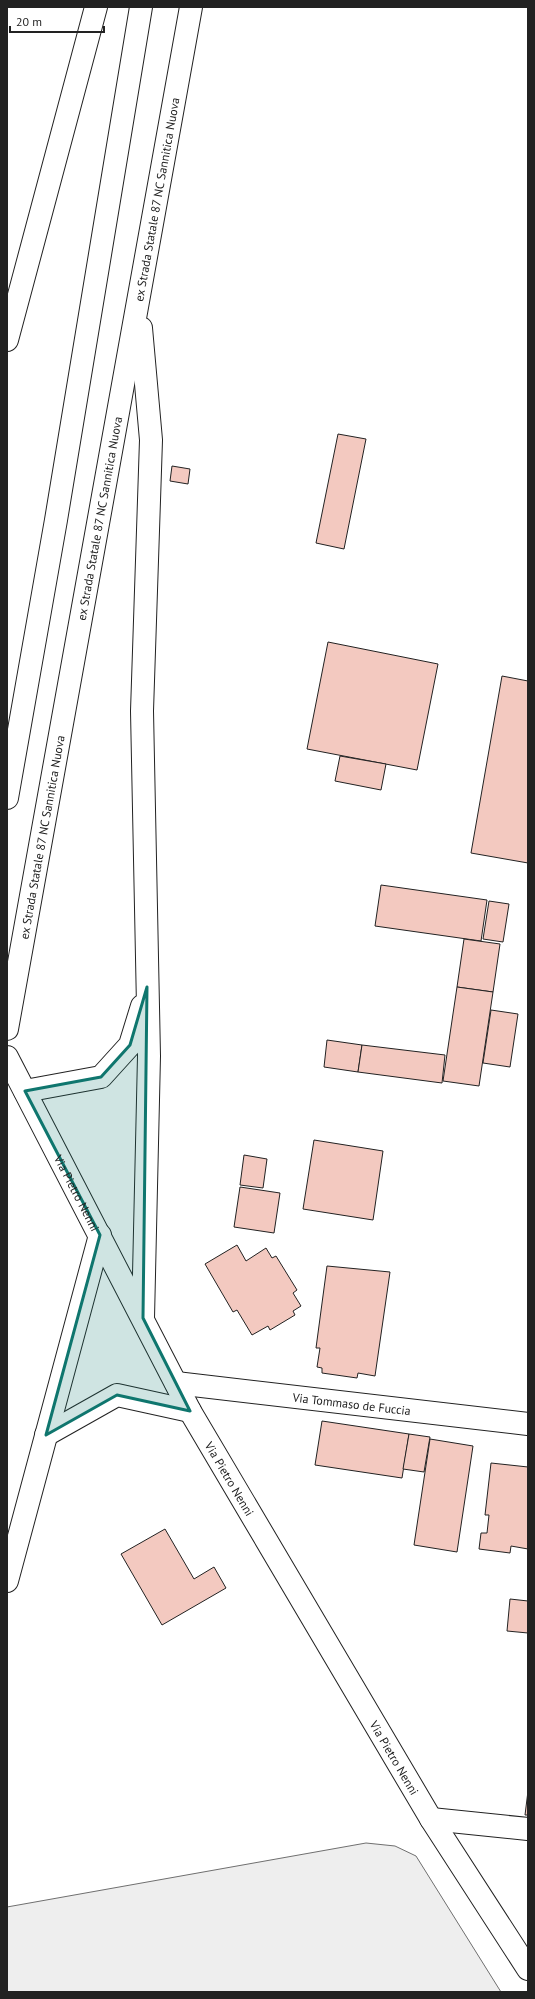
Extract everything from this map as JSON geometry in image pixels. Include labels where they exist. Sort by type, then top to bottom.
[{"type":"main road","points":[[7,340],[96,7]]},
{"type":"main road","points":[[7,798],[56,520],[141,7]]},
{"type":"main road","name":"ex Strada Statale 87 NC Sannitica Nuova","points":[[7,1029],[191,7]]},
{"type":"main road","points":[[138,301],[151,440],[142,711],[148,987],[148,1064],[142,1318]]},
{"type":"main road","points":[[26,1092],[102,1077],[130,1045],[148,987]]},
{"type":"main road","name":"Via Pietro Nenni","points":[[7,1057],[190,1411],[431,1818],[528,1969]]},
{"type":"main road","points":[[7,1581],[100,1235]]},
{"type":"main road","name":"Via Tommaso de Fuccia","points":[[176,1383],[528,1424]]},
{"type":"main road","points":[[46,1435],[117,1395],[190,1411]]},
{"type":"main road","points":[[431,1818],[528,1829]]},
{"type":"highlighted area","points":[[147,987],[143,1318],[190,1411],[117,1395],[46,1435],[100,1235],[25,1091],[101,1077],[130,1045]]},
{"type":"shaded area","points":[[366,1843],[395,1846],[416,1856],[501,1992],[7,1992],[7,1907]]},
{"type":"building","points":[[338,434],[366,439],[344,549],[316,543]]},
{"type":"building","points":[[172,466],[190,469],[188,484],[170,481]]},
{"type":"building","points":[[328,642],[438,664],[417,770],[307,749]]},
{"type":"building","points":[[502,676],[528,681],[528,863],[471,853]]},
{"type":"building","points":[[340,756],[386,764],[381,790],[335,781]]},
{"type":"building","points":[[381,885],[487,900],[481,941],[375,926]]},
{"type":"building","points":[[489,901],[509,904],[503,942],[483,939]]},
{"type":"building","points":[[464,939],[500,944],[493,992],[457,987]]},
{"type":"building","points":[[457,987],[493,992],[479,1086],[443,1081]]},
{"type":"building","points":[[491,1010],[518,1014],[510,1067],[483,1063]]},
{"type":"building","points":[[327,1040],[362,1045],[358,1072],[324,1067]]},
{"type":"building","points":[[362,1045],[445,1055],[442,1083],[358,1072]]},
{"type":"building","points":[[314,1140],[383,1151],[373,1220],[303,1209]]},
{"type":"building","points":[[244,1155],[267,1159],[263,1188],[240,1185]]},
{"type":"building","points":[[240,1187],[280,1193],[274,1233],[234,1227]]},
{"type":"building","points":[[237,1245],[246,1261],[266,1248],[272,1258],[276,1256],[297,1290],[293,1293],[301,1306],[293,1311],[295,1315],[270,1330],[268,1326],[252,1335],[237,1310],[233,1312],[205,1264]]},
{"type":"building","points":[[327,1266],[390,1272],[375,1376],[358,1373],[357,1378],[322,1373],[322,1368],[317,1367],[320,1348],[316,1348]]},
{"type":"building","points":[[322,1421],[409,1434],[402,1478],[315,1465]]},
{"type":"building","points":[[409,1434],[430,1437],[424,1472],[403,1469]]},
{"type":"building","points":[[430,1439],[473,1446],[457,1552],[414,1545]]},
{"type":"building","points":[[491,1463],[528,1467],[528,1549],[511,1546],[510,1553],[479,1549],[481,1533],[487,1533],[489,1515],[485,1515]]},
{"type":"building","points":[[165,1529],[194,1579],[214,1567],[226,1588],[162,1625],[121,1554]]},
{"type":"building","points":[[510,1599],[528,1601],[528,1633],[507,1631]]},
{"type":"building","points":[[528,1791],[528,1815],[525,1815]]}]
